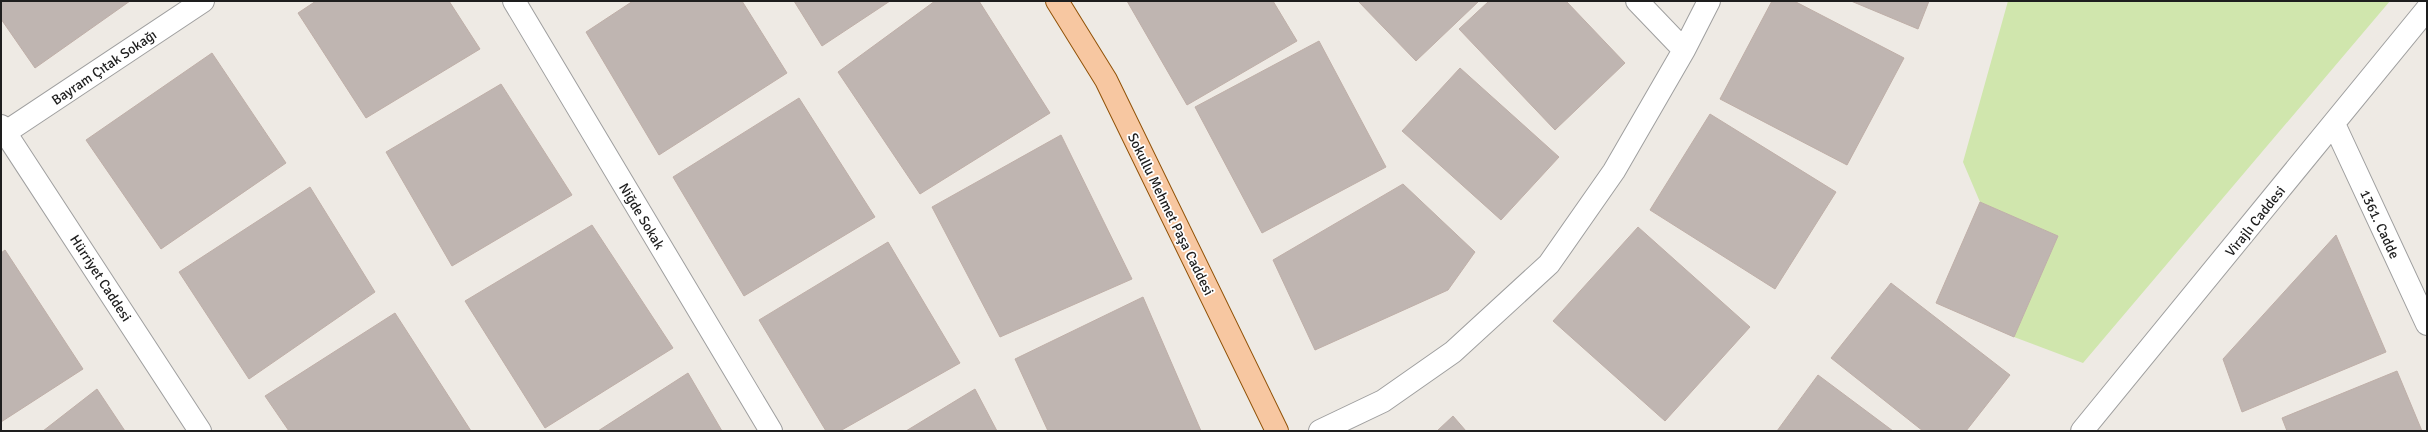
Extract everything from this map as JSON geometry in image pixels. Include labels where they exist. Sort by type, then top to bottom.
[{"type":"main road","name":"Sokullu Mehmet Paşa Caddesi","points":[[1057,1],[1106,80],[1276,431]]},
{"type":"street","name":"Bayram Çıtak Sokağı","points":[[3,129],[203,1]]},
{"type":"street","name":"Niğde Sokak","points":[[514,1],[771,431]]},
{"type":"street","points":[[1637,1],[1684,50]]},
{"type":"street","points":[[1320,431],[1383,400],[1453,352],[1549,264],[1614,171],[1684,50],[1709,1]]},
{"type":"street","name":"Virajlı Caddesi","points":[[2082,431],[2427,9]]},
{"type":"street","name":"1361. Cadde","points":[[2334,124],[2427,324]]},
{"type":"street","name":"Hürriyet Caddesi","points":[[3,129],[200,431]]},
{"type":"green space","points":[[2008,1],[2390,1],[2083,363],[2014,337],[2058,236],[1980,202],[1963,162]]},
{"type":"building","points":[[1,1],[130,1],[35,68],[1,19]]},
{"type":"building","points":[[316,1],[449,1],[480,49],[366,118],[298,13]]},
{"type":"building","points":[[633,1],[742,1],[787,73],[659,155],[586,32]]},
{"type":"building","points":[[794,1],[890,1],[822,46]]},
{"type":"building","points":[[935,1],[979,1],[1050,113],[920,194],[838,72]]},
{"type":"building","points":[[1127,1],[1273,1],[1297,41],[1187,105]]},
{"type":"building","points":[[1358,1],[1479,1],[1416,61]]},
{"type":"building","points":[[1489,1],[1566,1],[1625,63],[1555,130],[1459,29]]},
{"type":"building","points":[[1772,1],[1794,1],[1904,58],[1847,165],[1720,99]]},
{"type":"building","points":[[1851,1],[1929,1],[1918,29]]},
{"type":"building","points":[[1319,41],[1386,167],[1262,233],[1195,107]]},
{"type":"building","points":[[212,53],[286,163],[161,249],[86,140]]},
{"type":"building","points":[[1460,68],[1559,157],[1501,220],[1402,131]]},
{"type":"building","points":[[501,84],[572,195],[452,266],[386,152]]},
{"type":"building","points":[[799,98],[875,217],[744,296],[673,177]]},
{"type":"building","points":[[1710,114],[1836,192],[1775,289],[1650,210]]},
{"type":"building","points":[[1061,135],[1132,279],[1000,337],[932,207]]},
{"type":"building","points":[[1403,184],[1475,252],[1448,290],[1315,350],[1273,260]]},
{"type":"building","points":[[310,187],[375,292],[249,379],[179,272]]},
{"type":"building","points":[[1980,202],[2058,236],[2014,337],[1936,303]]},
{"type":"building","points":[[592,225],[673,348],[545,428],[465,301]]},
{"type":"building","points":[[1638,227],[1750,327],[1665,421],[1553,321]]},
{"type":"building","points":[[2336,235],[2386,352],[2242,412],[2223,359]]},
{"type":"building","points":[[888,242],[960,363],[840,431],[826,431],[759,320]]},
{"type":"building","points":[[5,250],[83,369],[1,422],[1,253]]},
{"type":"building","points":[[1891,283],[2010,375],[1966,431],[1923,431],[1831,358]]},
{"type":"building","points":[[1143,297],[1201,431],[1048,431],[1015,359]]},
{"type":"building","points":[[395,313],[471,431],[289,431],[265,396]]},
{"type":"building","points":[[2397,371],[2422,431],[2287,431],[2282,418]]},
{"type":"building","points":[[688,373],[722,431],[598,431]]},
{"type":"building","points":[[1818,375],[1893,431],[1777,431]]},
{"type":"building","points":[[97,389],[125,431],[43,431]]},
{"type":"building","points":[[975,389],[997,431],[906,431]]},
{"type":"building","points":[[1453,416],[1466,431],[1437,431]]}]
